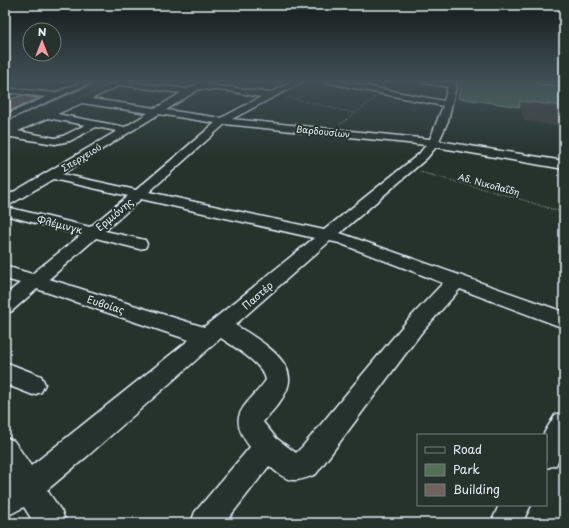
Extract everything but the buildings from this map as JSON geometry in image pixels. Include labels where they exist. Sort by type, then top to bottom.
[{"type":"main road","points":[[5,129],[53,106]]},
{"type":"main road","points":[[5,129],[60,106]]},
{"type":"street","points":[[5,118],[34,106]]},
{"type":"street","points":[[5,129],[47,115],[69,106]]},
{"type":"street","name":"Βαρδουσίων","points":[[117,106],[223,121],[434,143],[564,165]]},
{"type":"street","name":"Σπερχειού","points":[[5,203],[167,106]]},
{"type":"street","name":"Ερμιόνης","points":[[5,306],[223,121],[251,106]]},
{"type":"street","name":"Παστέρ","points":[[17,494],[82,444],[327,236],[410,168],[434,143],[447,106]]},
{"type":"street","points":[[47,115],[127,130]]},
{"type":"street","points":[[5,129],[55,142],[66,139],[95,124]]},
{"type":"street","points":[[50,175],[343,239],[564,320]]},
{"type":"street","name":"Φλέμινγκ","points":[[5,210],[139,244]]},
{"type":"street","name":"Ευβοίας","points":[[5,272],[214,332],[254,349],[273,366],[278,373],[279,378],[277,385],[251,417],[250,424],[267,448],[291,467],[299,467],[306,464],[414,327],[456,281]]},
{"type":"street","points":[[5,373],[33,384]]},
{"type":"street","points":[[547,453],[564,424]]},
{"type":"street","points":[[206,523],[267,448]]},
{"type":"street","points":[[5,450],[17,494],[51,523]]},
{"type":"street","points":[[506,523],[515,506]]},
{"type":"path","points":[[320,106],[354,113]]},
{"type":"path","points":[[329,132],[365,106]]},
{"type":"path","name":"Αδ. Νικολαΐδη","points":[[410,168],[517,198],[564,213]]},
{"type":"shaded area","points":[[520,106],[564,106],[564,127],[524,121]]}]
